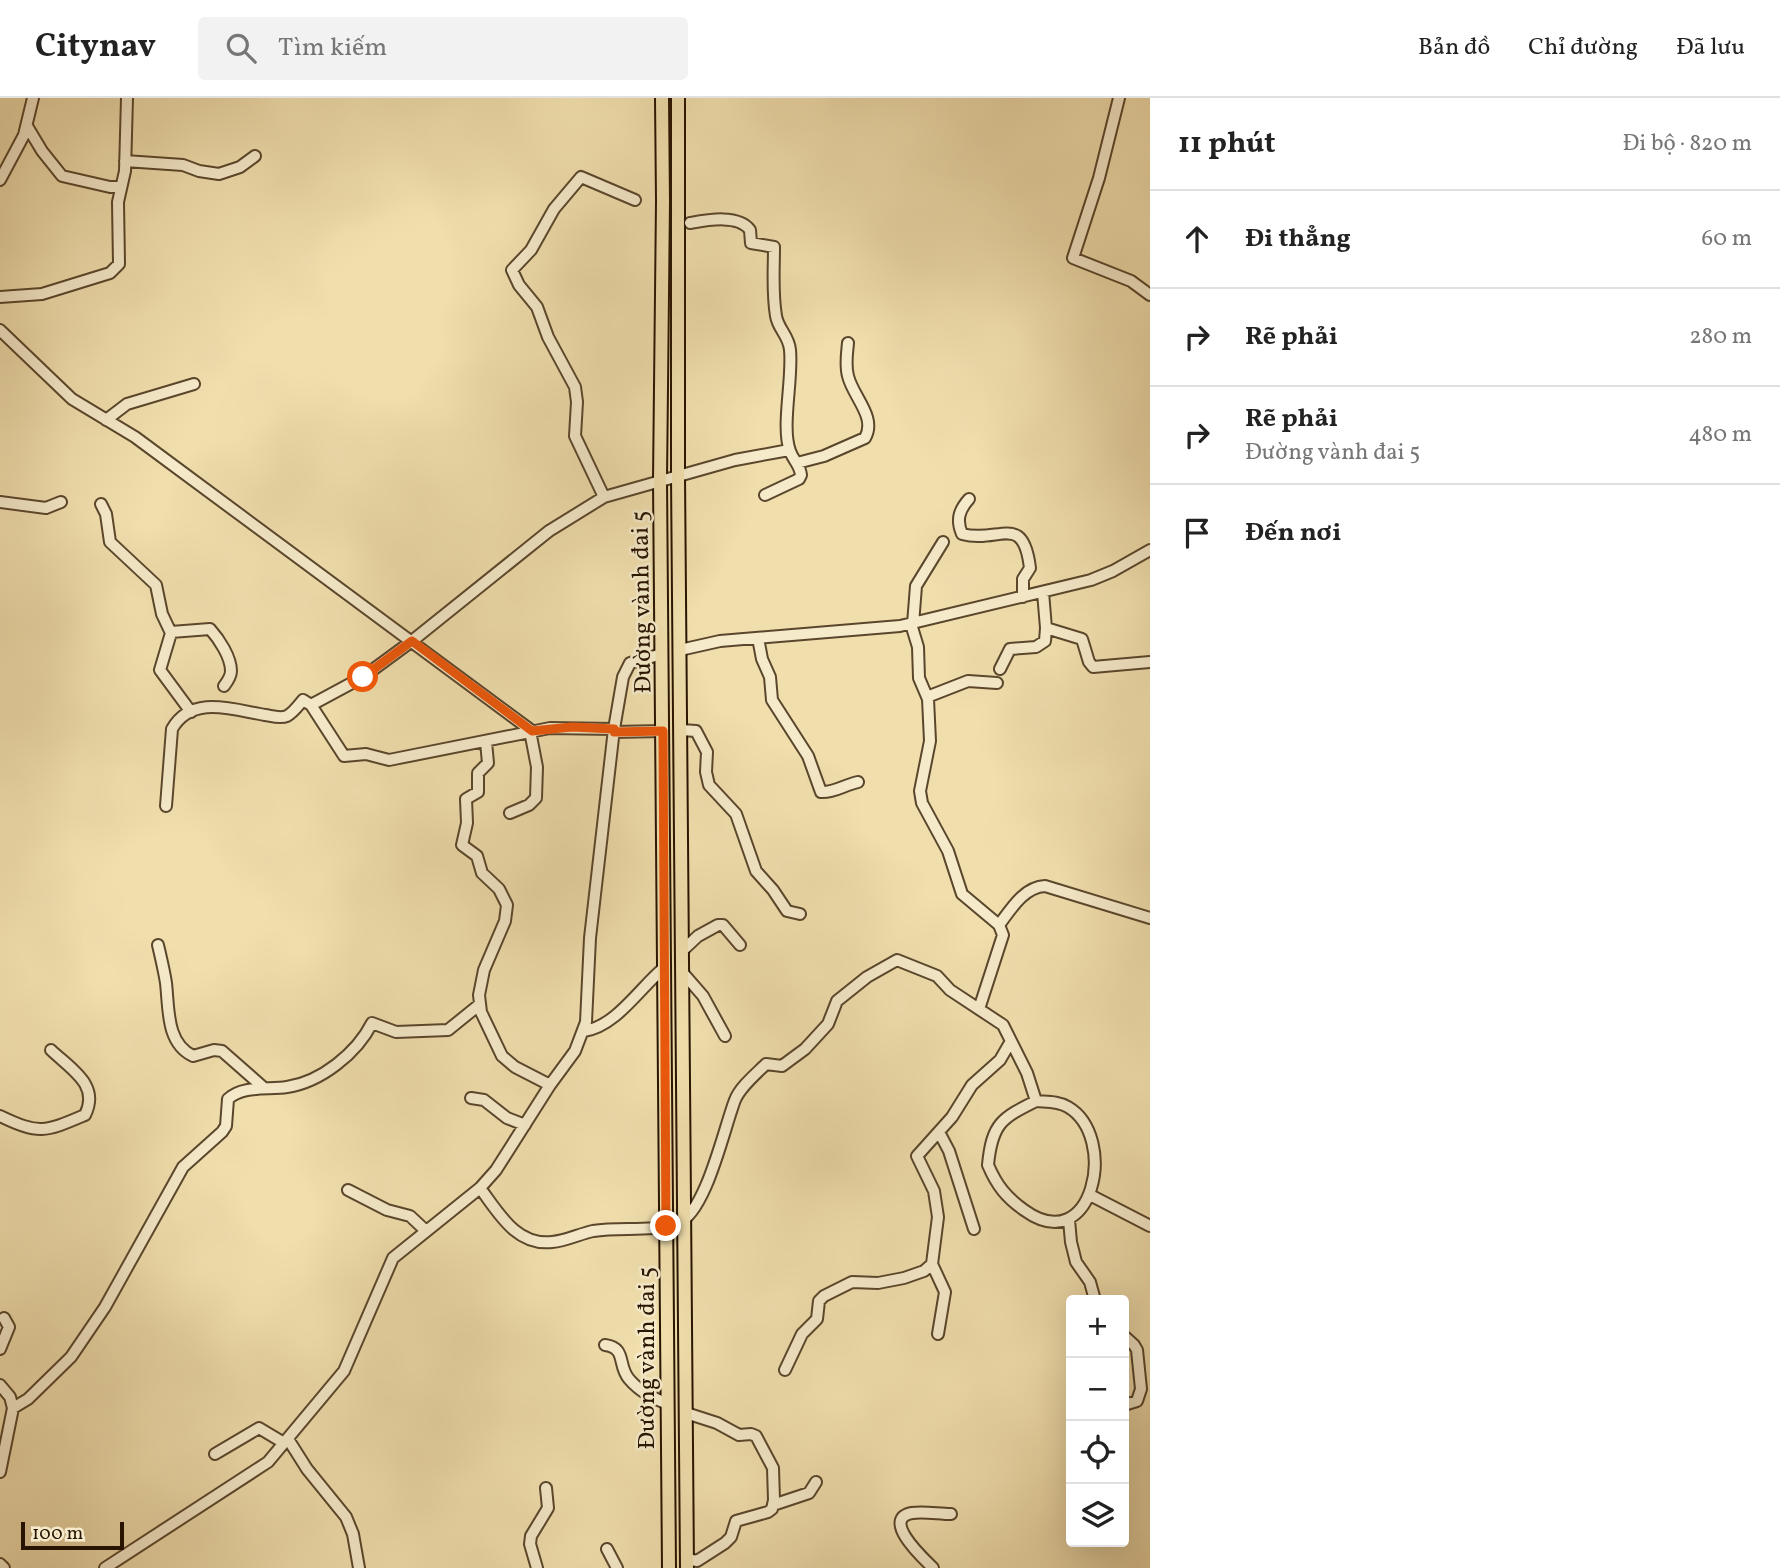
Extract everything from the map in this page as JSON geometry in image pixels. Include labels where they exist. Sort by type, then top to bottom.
[{"type":"main road","name":"Đường vành đai 5","points":[[662,98],[660,480],[668,1568]]},
{"type":"main road","name":"Đường vành đai 5","points":[[678,98],[684,1219],[686,1413],[693,1564]]},
{"type":"main road","points":[[663,201],[678,201]]},
{"type":"street","points":[[0,180],[20,143],[33,98]]},
{"type":"street","points":[[0,297],[42,294],[115,269],[119,259],[118,202],[125,161],[127,98]]},
{"type":"street","points":[[1119,98],[1100,178],[1073,258],[1126,279],[1150,295]]},
{"type":"street","points":[[27,125],[42,151],[62,176],[121,187]]},
{"type":"street","points":[[125,161],[183,165],[219,174],[240,167],[255,156]]},
{"type":"street","points":[[604,497],[575,436],[575,387],[548,337],[537,307],[519,285],[512,270],[531,250],[554,209],[581,177],[635,200]]},
{"type":"street","points":[[690,223],[715,219],[742,223],[750,230],[751,243],[774,247],[772,281],[776,319],[787,337],[790,350],[791,379],[787,422],[789,450],[801,472],[799,479],[765,495]]},
{"type":"street","points":[[0,330],[72,399],[135,437],[531,731],[537,767],[536,798],[510,813]]},
{"type":"street","points":[[797,463],[824,456],[864,438],[869,430],[865,411],[848,376],[848,343]]},
{"type":"street","points":[[106,420],[127,404],[194,384]]},
{"type":"street","points":[[311,705],[363,677],[549,531],[604,497],[735,460],[789,450]]},
{"type":"street","points":[[969,499],[958,517],[962,534],[1011,533],[1023,540],[1030,568],[1023,579],[1023,597]]},
{"type":"street","points":[[0,502],[46,508],[61,502]]},
{"type":"street","points":[[101,504],[107,514],[110,542],[156,585],[162,614],[171,632],[160,670],[191,712]]},
{"type":"street","points":[[943,542],[916,586],[912,624],[918,647],[919,678],[927,697],[930,741],[920,791],[922,803],[945,844],[962,894],[999,925],[1003,935],[979,1009]]},
{"type":"street","points":[[680,649],[720,640],[912,624],[1102,576],[1150,550]]},
{"type":"street","points":[[1000,669],[1010,649],[1041,645],[1045,641],[1044,592]]},
{"type":"street","points":[[1046,628],[1082,639],[1093,667],[1150,662]]},
{"type":"street","points":[[171,632],[210,629],[217,637],[231,669],[231,675],[224,686]]},
{"type":"street","points":[[758,638],[762,659],[770,677],[772,700],[808,756],[821,792],[833,792],[858,782]]},
{"type":"street","points":[[104,1568],[262,1467],[286,1441],[349,1364],[393,1258],[480,1188],[503,1160],[550,1085],[575,1051],[584,1031],[587,1012],[590,938],[614,730],[626,669],[635,660],[662,654]]},
{"type":"street","points":[[927,697],[968,681],[997,683]]},
{"type":"street","points":[[166,806],[172,729],[191,712],[219,706],[280,718],[290,714],[303,700],[311,705],[344,756],[366,754],[386,760],[531,731],[572,727],[663,731]]},
{"type":"street","points":[[681,730],[696,731],[705,746],[708,759],[706,779],[739,819],[756,871],[787,911],[800,914]]},
{"type":"street","points":[[486,742],[488,762],[478,773],[478,792],[466,799],[467,818],[462,845],[477,856],[482,873],[505,897],[507,913],[503,930],[480,982],[479,1005],[502,1056],[550,1085]]},
{"type":"street","points":[[999,925],[1031,889],[1045,886],[1150,918]]},
{"type":"street","points":[[682,951],[698,936],[718,925],[723,925],[740,945]]},
{"type":"street","points":[[158,946],[166,982],[168,1020],[180,1045],[193,1056],[214,1050],[222,1052],[264,1088]]},
{"type":"street","points":[[480,1188],[516,1234],[537,1241],[551,1242],[593,1231],[628,1228],[648,1230],[684,1219],[711,1179],[737,1096],[766,1064],[782,1066],[805,1048],[828,1024],[837,1002],[867,977],[893,961],[901,960],[937,976],[950,990],[1003,1025],[1030,1079],[1036,1101]]},
{"type":"street","points":[[584,1031],[596,1029],[620,1012],[665,967]]},
{"type":"street","points":[[682,973],[703,996],[725,1036]]},
{"type":"street","points":[[13,1408],[28,1399],[66,1362],[102,1312],[183,1167],[226,1126],[228,1099],[239,1092],[290,1087],[326,1071],[359,1045],[372,1023],[396,1032],[448,1030],[479,1005]]},
{"type":"street","points":[[937,1334],[945,1292],[932,1264],[938,1217],[934,1191],[917,1161],[917,1156],[952,1117],[972,1085],[1000,1060],[1011,1041]]},
{"type":"street","points":[[0,1116],[29,1130],[37,1130],[85,1115],[91,1103],[91,1095],[83,1080],[51,1050]]},
{"type":"street","points":[[471,1098],[484,1100],[507,1118],[525,1125]]},
{"type":"street","points":[[1036,1101],[1066,1105],[1081,1119],[1090,1133],[1094,1160],[1090,1195],[1069,1220],[1046,1222],[1034,1217],[1003,1194],[988,1165],[1001,1121],[1007,1115],[1036,1101]]},
{"type":"street","points":[[939,1132],[950,1151],[974,1229]]},
{"type":"street","points":[[348,1190],[387,1210],[410,1216],[426,1231]]},
{"type":"street","points":[[1090,1195],[1150,1226]]},
{"type":"street","points":[[1069,1220],[1076,1262],[1090,1282],[1094,1295]]},
{"type":"street","points":[[785,1370],[802,1334],[817,1319],[819,1301],[824,1296],[852,1282],[878,1283],[904,1278],[924,1271],[932,1264]]},
{"type":"street","points":[[0,1349],[9,1327],[4,1318]]},
{"type":"street","points":[[1129,1340],[1136,1350],[1141,1389],[1137,1401],[1129,1403]]},
{"type":"street","points":[[606,1345],[619,1350],[623,1369],[631,1381],[648,1396],[667,1404]]},
{"type":"street","points":[[0,1385],[10,1397],[13,1408],[0,1472]]},
{"type":"street","points":[[686,1413],[739,1434],[756,1436],[772,1464],[773,1505]]},
{"type":"street","points":[[215,1454],[259,1428],[286,1441],[346,1517],[353,1534],[359,1568]]},
{"type":"street","points":[[693,1564],[729,1540],[736,1521],[768,1512],[773,1505],[809,1493],[816,1482]]},
{"type":"street","points":[[537,1568],[530,1544],[531,1535],[548,1508],[546,1488]]},
{"type":"street","points":[[933,1568],[901,1532],[901,1522],[904,1516],[911,1513],[951,1514]]},
{"type":"street","points":[[607,1549],[617,1568]]},
{"type":"street","points":[[0,1564],[4,1568]]},
{"type":"route","points":[[363,677],[412,641],[532,731],[572,727],[614,729],[614,732],[663,731],[666,1226]]}]
